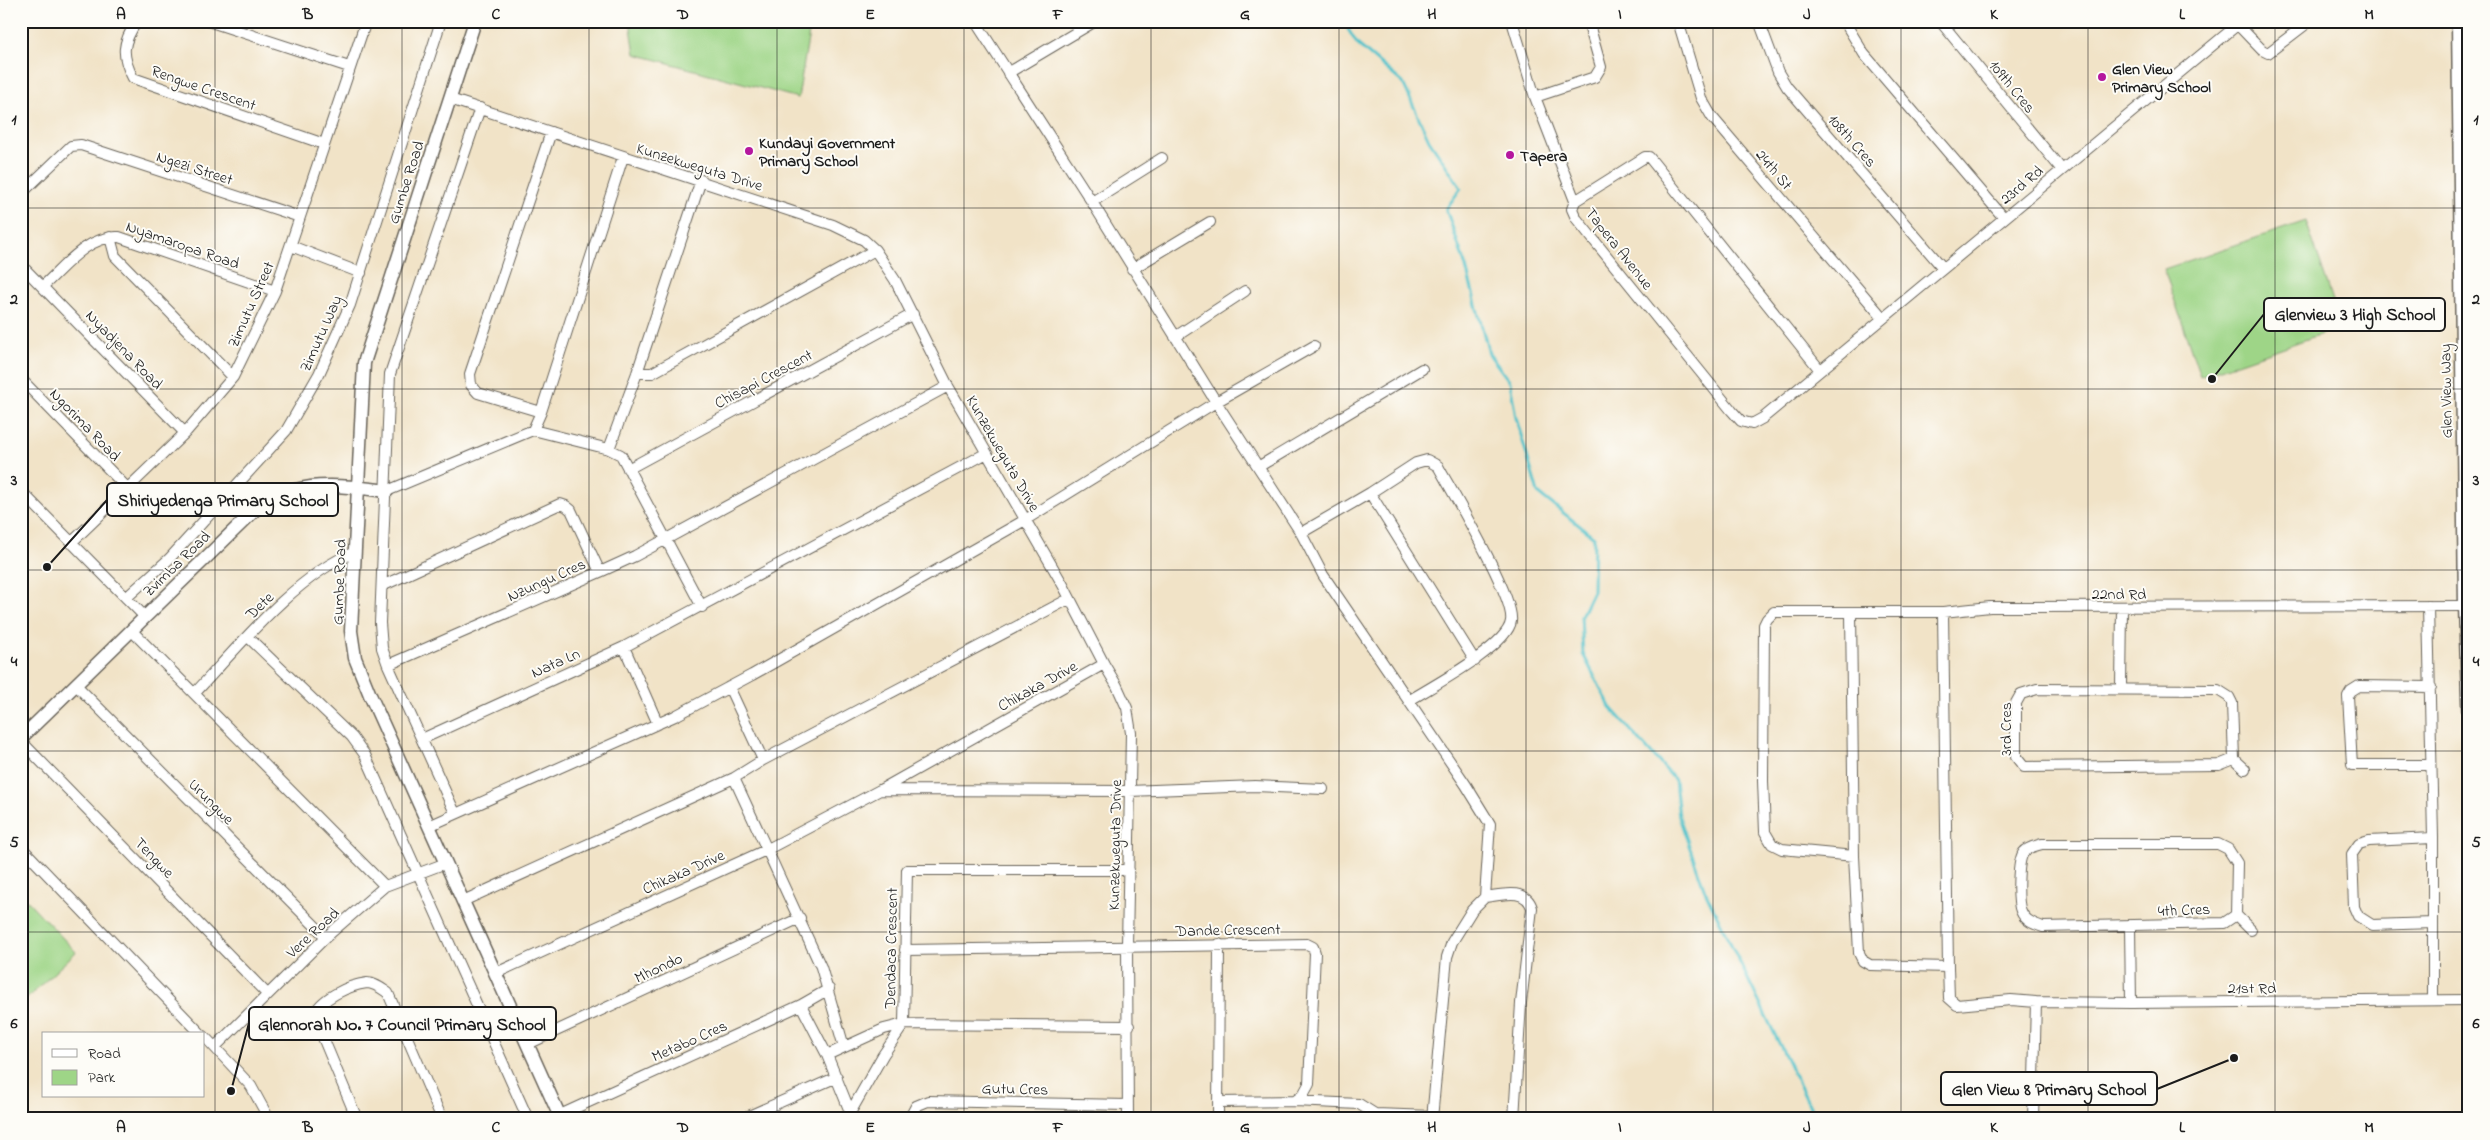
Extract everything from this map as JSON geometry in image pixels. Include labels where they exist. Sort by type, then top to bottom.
[{"type":"street","name":"Rengwe Crescent","points":[[137,21],[124,50],[125,63],[133,78],[324,144]]},
{"type":"street","points":[[208,21],[349,67]]},
{"type":"street","name":"Zimutu Street","points":[[72,544],[185,433],[233,377],[274,291],[291,246],[349,67],[366,21]]},
{"type":"street","name":"Zimutu Way","points":[[126,598],[169,559],[286,431],[319,374],[350,306],[441,21]]},
{"type":"street","name":"Gumbe Road","points":[[475,21],[364,363],[351,631],[356,658],[370,695],[464,900],[560,1117]]},
{"type":"street","points":[[975,21],[1092,202],[1132,269],[1301,534],[1323,575],[1410,700],[1466,784],[1490,824],[1485,896],[1472,910],[1452,942],[1447,957],[1433,1118],[1373,1116],[1359,1104],[1295,1101],[1218,1102]]},
{"type":"street","points":[[1512,21],[1535,97],[1575,201]]},
{"type":"street","points":[[1535,97],[1596,77],[1601,67],[1588,21]]},
{"type":"street","name":"24th St","points":[[1678,21],[1706,109],[1882,318]]},
{"type":"street","name":"108th Cres","points":[[1759,21],[1778,72],[1787,87],[1943,268]]},
{"type":"street","points":[[1844,21],[1864,54],[2004,218]]},
{"type":"street","name":"109th Cres","points":[[1940,21],[2062,170]]},
{"type":"street","points":[[2240,23],[2262,50],[2268,53],[2310,21]]},
{"type":"street","name":"Glen View Way","points":[[2458,21],[2464,209],[2465,606],[2469,730]]},
{"type":"street","points":[[1008,74],[1092,23]]},
{"type":"street","name":"23rd Rd","points":[[1820,370],[2240,23]]},
{"type":"street","name":"Kunzekweguta Drive","points":[[450,98],[623,157],[833,224],[864,240],[875,250],[895,280],[948,386],[1118,686],[1127,708],[1131,733],[1127,946],[1129,1026],[1128,1119]]},
{"type":"street","points":[[455,813],[388,665],[382,648],[380,623],[387,491],[390,374],[480,108]]},
{"type":"street","points":[[541,412],[478,393],[471,385],[470,374],[552,132]]},
{"type":"street","name":"Ngezi Street","points":[[21,194],[71,146],[81,146],[300,217]]},
{"type":"street","points":[[532,430],[541,412],[623,157]]},
{"type":"street","name":"Tapera Avenue","points":[[1645,157],[1649,157],[1820,370],[1763,418],[1752,424],[1741,421],[1576,218],[1572,209],[1575,201],[1645,157]]},
{"type":"street","points":[[1092,202],[1162,158]]},
{"type":"street","points":[[609,449],[637,373],[700,180]]},
{"type":"street","points":[[1132,269],[1210,222]]},
{"type":"street","points":[[43,286],[82,251],[98,240],[110,236],[114,256],[233,377]]},
{"type":"street","name":"Nyamaropa Road","points":[[110,236],[119,237],[274,291]]},
{"type":"street","points":[[291,246],[361,273]]},
{"type":"street","points":[[637,373],[652,373],[875,250]]},
{"type":"street","name":"Nyadjena Road","points":[[21,265],[185,433]]},
{"type":"street","points":[[1175,337],[1245,292]]},
{"type":"street","name":"Chisapi Crescent","points":[[628,469],[913,314]]},
{"type":"street","points":[[430,826],[455,813],[658,724],[729,687],[1025,520],[1216,402],[1314,346]]},
{"type":"street","points":[[1258,467],[1422,369]]},
{"type":"street","name":"Ngorima Road","points":[[21,379],[129,490]]},
{"type":"street","points":[[600,572],[635,556],[664,538],[948,386]]},
{"type":"street","points":[[387,491],[532,430],[609,449],[621,455],[702,607]]},
{"type":"street","name":"Nata Ln","points":[[422,739],[624,647],[985,454]]},
{"type":"street","points":[[1301,534],[1416,463],[1427,460],[1438,466],[1488,556],[1510,612],[1512,622],[1502,636],[1475,661],[1410,700]]},
{"type":"street","name":"Zvimba Road","points":[[21,739],[144,616],[259,506],[273,497],[301,487],[359,487],[387,491]]},
{"type":"street","points":[[21,491],[144,616]]},
{"type":"street","points":[[1370,493],[1475,661]]},
{"type":"street","name":"Nzungu Cres","points":[[382,586],[560,504],[571,510],[600,572],[388,665]]},
{"type":"street","name":"Dete","points":[[195,693],[309,577],[335,560],[355,552]]},
{"type":"street","points":[[464,900],[734,778],[763,760],[1069,599]]},
{"type":"street","points":[[2428,606],[2433,838],[2433,1000]]},
{"type":"street","name":"22nd Rd","points":[[1854,856],[1782,849],[1772,844],[1765,832],[1762,781],[1764,625],[1774,612],[1943,612],[1990,607],[2465,606]]},
{"type":"street","points":[[2121,688],[2122,608]]},
{"type":"street","points":[[1851,612],[1854,856],[1859,953],[1863,961],[1870,965],[1948,967]]},
{"type":"street","name":"21st Rd","points":[[1943,612],[1949,998],[1957,1005],[2011,1000],[2131,1003],[2469,1000]]},
{"type":"street","points":[[130,630],[195,693],[385,886]]},
{"type":"street","points":[[248,637],[352,737],[366,755],[528,1119]]},
{"type":"street","points":[[624,647],[658,724]]},
{"type":"street","name":"Chikaka Drive","points":[[496,973],[766,850],[880,790],[1104,664]]},
{"type":"street","name":"Urungwe","points":[[76,685],[326,937]]},
{"type":"street","points":[[2431,687],[2359,686],[2351,691],[2348,696],[2352,765],[2431,765]]},
{"type":"street","points":[[729,687],[763,760]]},
{"type":"street","name":"3rd Cres","points":[[2037,689],[2218,690],[2226,693],[2232,703],[2234,759],[2219,765],[2209,766],[2030,768],[2020,764],[2016,757],[2016,703],[2021,694],[2037,689]]},
{"type":"street","name":"Tengwe","points":[[21,739],[267,994]]},
{"type":"street","points":[[2234,759],[2245,769]]},
{"type":"street","points":[[734,778],[766,850],[800,918],[829,989],[844,1047]]},
{"type":"street","name":"Chikaka Drive","points":[[880,790],[1129,792],[1255,786],[1322,789]]},
{"type":"street","points":[[2433,838],[2369,841],[2359,844],[2352,854],[2354,907],[2358,916],[2372,925],[2433,923]]},
{"type":"street","name":"4th Cres","points":[[2042,844],[2218,844],[2228,849],[2237,863],[2236,915],[2224,923],[2043,927],[2029,922],[2021,911],[2019,901],[2019,861],[2024,853],[2042,844]]},
{"type":"street","points":[[21,847],[200,1032]]},
{"type":"street","name":"Vere Road","points":[[215,1048],[326,937],[385,886],[446,863]]},
{"type":"street","name":"Dendaca Crescent","points":[[1129,870],[907,870],[904,1024],[1129,1026]]},
{"type":"street","points":[[1485,896],[1520,894],[1527,899],[1532,908],[1521,1003],[1514,1119]]},
{"type":"street","points":[[2236,915],[2251,930]]},
{"type":"street","name":"Mhondo","points":[[528,1044],[800,918]]},
{"type":"street","points":[[2130,926],[2131,1003]]},
{"type":"street","points":[[1218,944],[1218,1119]]},
{"type":"street","name":"Dande Crescent","points":[[905,950],[1307,944],[1313,947],[1315,953],[1309,1084],[1303,1095],[1295,1101]]},
{"type":"street","points":[[356,1119],[314,1016],[316,1008],[333,994],[368,983],[380,987],[388,994],[442,1119]]},
{"type":"street","name":"Metabo Cres","points":[[560,1117],[801,1006],[829,989]]},
{"type":"street","points":[[2033,1119],[2036,1002]]},
{"type":"street","points":[[801,1006],[827,1055],[852,1116]]},
{"type":"street","points":[[827,1055],[884,1029],[904,1024]]},
{"type":"street","points":[[852,1116],[883,1055],[904,1024]]},
{"type":"street","points":[[205,1037],[251,1086],[269,1119]]},
{"type":"street","points":[[742,1119],[837,1077]]},
{"type":"street","name":"Gutu Cres","points":[[907,1118],[916,1106],[928,1101],[1128,1105]]},
{"type":"green space","points":[[630,21],[811,21],[798,98],[635,54]]},
{"type":"green space","points":[[2306,221],[2342,327],[2200,376],[2164,269]]},
{"type":"green space","points":[[21,894],[76,952],[21,1004]]},
{"type":"waterway","points":[[1343,21],[1357,44],[1403,83],[1429,140],[1461,188],[1446,209],[1466,267],[1489,354],[1510,382],[1516,418],[1538,493],[1594,537],[1593,591],[1581,616],[1583,654],[1610,707],[1675,780],[1679,817],[1705,891],[1816,1119]]},
{"type":"place","name":"Glen View Primary School","points":[[2102,77]]},
{"type":"place","name":"Kundayi Government Primary School","points":[[749,151]]},
{"type":"place","name":"Tapera","points":[[1510,155]]},
{"type":"place","name":"Glenview 3 High School","points":[[2212,379]]},
{"type":"place","name":"Shiriyedenga Primary School","points":[[47,567]]},
{"type":"place","name":"Glen View 8 Primary School","points":[[2234,1058]]},
{"type":"place","name":"Glennorah No. 7 Council Primary School","points":[[231,1091]]}]
